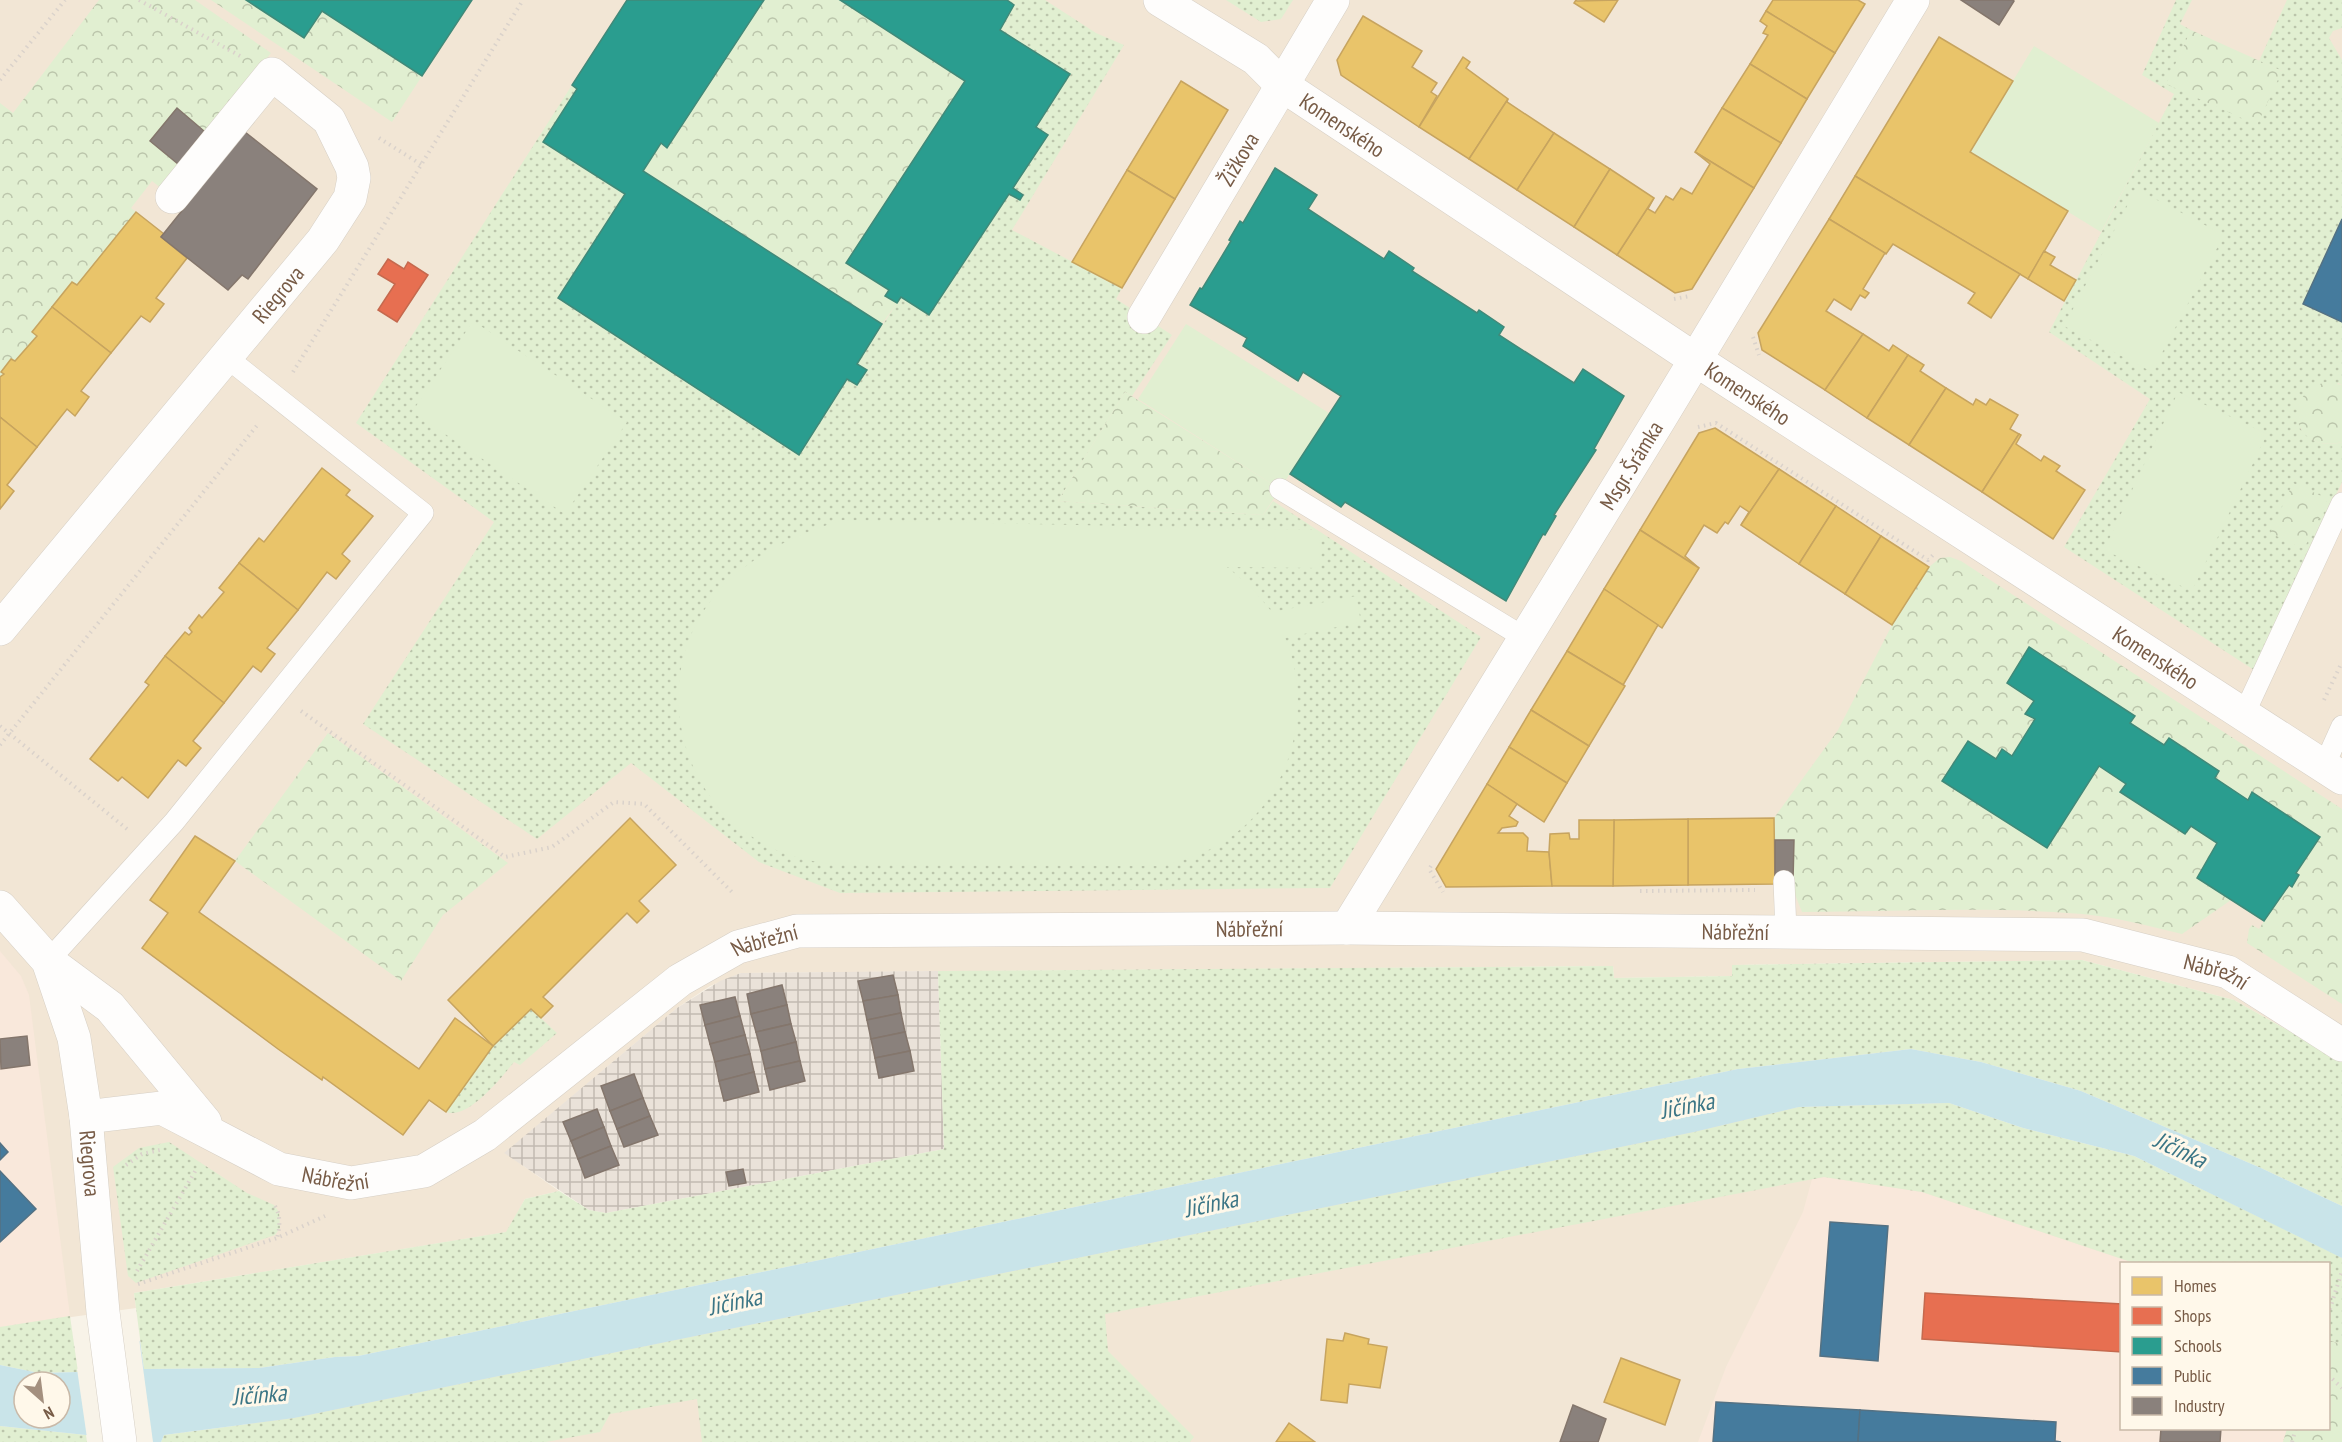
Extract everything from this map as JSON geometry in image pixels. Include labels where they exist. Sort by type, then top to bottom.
[{"type":"street","name":"Komenského","points":[[1160,0],[1256,59],[1282,85],[1696,360],[2333,772]]},
{"type":"street","name":"Žižkova","points":[[1144,317],[1333,0]]},
{"type":"street","name":"Msgr. Šrámka","points":[[1347,928],[1696,360],[1913,0]]},
{"type":"street","points":[[172,197],[272,74]]},
{"type":"street","name":"Riegrova","points":[[0,629],[323,240],[350,198],[354,178],[352,166],[328,120],[272,74]]},
{"type":"street","name":"Riegrova","points":[[0,907],[48,961],[74,1038],[111,1296],[120,1442]]},
{"type":"street","name":"Nábřežní","points":[[86,1117],[162,1108],[279,1169],[351,1183],[424,1171],[485,1135],[680,980],[738,947],[797,931],[1347,928],[2083,935],[2228,972],[2342,1045]]},
{"type":"street","name":"Nábřežní","points":[[48,961],[110,1007],[167,1079],[216,1135]]},
{"type":"lane","points":[[48,961],[150,849],[423,513],[226,357]]},
{"type":"lane","points":[[1280,489],[1525,638]]},
{"type":"lane","points":[[2244,714],[2342,503]]},
{"type":"lane","points":[[2333,772],[2341,729]]},
{"type":"lane","points":[[1784,885],[1786,932]]},
{"type":"path","points":[[0,81],[65,0]]},
{"type":"path","points":[[139,0],[272,74]]},
{"type":"path","points":[[1666,295],[1674,300],[1696,295]]},
{"type":"path","points":[[1752,332],[1757,353],[1766,359]]},
{"type":"path","points":[[1695,428],[1716,423],[1928,560],[1938,553]]},
{"type":"path","points":[[2341,729],[2316,717],[2342,662]]},
{"type":"path","points":[[277,694],[505,858],[552,848],[614,802],[644,804],[732,892]]},
{"type":"path","points":[[0,726],[150,849]]},
{"type":"path","points":[[1435,859],[1429,868],[1442,892],[1453,892]]},
{"type":"path","points":[[1634,891],[1784,885]]},
{"type":"path","points":[[119,1169],[142,1154],[168,1148]]},
{"type":"path","points":[[111,1296],[200,1163]]},
{"type":"path","points":[[274,1205],[279,1212],[280,1228],[277,1238]]},
{"type":"path","points":[[111,1296],[277,1238],[330,1214]]},
{"type":"path","points":[[2330,1309],[2342,1271]]},
{"type":"path","points":[[2330,1377],[2342,1388]]},
{"type":"shaded area","points":[[0,0],[2342,0],[2342,1061],[2234,1000],[2082,960],[1733,965],[1732,976],[1614,978],[1613,966],[741,973],[710,986],[677,1008],[505,1153],[559,1191],[525,1199],[507,1232],[134,1293],[136,1308],[0,1327]]},
{"type":"shaded area","points":[[0,951],[21,976],[29,995],[70,1316],[0,1327]]},
{"type":"shaded area","points":[[938,971],[944,1149],[606,1213],[589,1210],[504,1153],[677,1008],[720,981],[741,973]]},
{"type":"shaded area","points":[[1949,1103],[2342,1259],[2342,1442],[161,1442],[1799,1107]]},
{"type":"shaded area","points":[[1824,1177],[1922,1192],[2131,1262],[2120,1262],[2120,1430],[2287,1430],[2283,1442],[1698,1442],[1726,1367],[1803,1212],[1812,1179]]},
{"type":"green space","points":[[99,0],[195,0],[271,53],[162,189],[152,181],[131,208],[136,212],[77,285],[72,282],[32,332],[37,336],[15,361],[11,359],[1,372],[4,374],[2,378],[0,377],[0,103],[13,113]],"holes":[[[204,131],[178,164],[150,141]]]},
{"type":"green space","points":[[211,0],[246,0],[322,11],[422,76],[392,122]]},
{"type":"green space","points":[[764,0],[840,0],[965,81],[846,263],[889,290],[885,296],[897,303],[882,324],[643,171],[661,143],[667,148]]},
{"type":"green space","points":[[1007,0],[1045,0],[1096,33],[1124,45],[1012,230],[1122,288],[1116,299],[1172,335],[1132,396],[1125,392],[1058,501],[1263,515],[1273,501],[1481,637],[1330,888],[840,893],[759,862],[631,763],[537,839],[363,724],[494,522],[356,423],[572,85],[577,89],[543,142],[625,194],[558,299],[799,454],[847,379],[857,385],[867,370],[857,364],[901,297],[929,314],[1009,194],[1020,200],[1023,195],[1013,188],[1047,135],[1036,127],[1070,74],[1000,30],[1014,5]]},
{"type":"green space","points":[[1226,0],[1293,0],[1281,19],[1261,22]]},
{"type":"green space","points":[[2176,0],[2192,0],[2180,24],[2191,30],[2167,84],[2282,71],[2259,61],[2287,0],[2342,0],[2342,28],[2333,31],[2329,38],[2342,60],[2342,219],[2303,304],[2342,322],[2342,385],[2338,383],[2300,428],[2309,437],[2324,444],[2342,442],[2342,482],[2254,670],[2064,547],[2150,399],[2049,332],[2174,94],[2142,75]]},
{"type":"green space","points":[[2191,30],[2282,71],[2257,125],[2166,84]]},
{"type":"green space","points":[[2034,46],[2159,123],[2101,232],[1970,152]]},
{"type":"green space","points":[[2136,189],[2224,235],[2152,372],[2064,326]]},
{"type":"green space","points":[[473,321],[627,422],[565,514],[412,412]]},
{"type":"green space","points":[[1186,324],[1329,413],[1280,489],[1138,399]]},
{"type":"green space","points":[[2326,382],[2342,385],[2342,442],[2326,444],[2312,440],[2303,432],[2298,422],[2297,410],[2302,399],[2311,389]]},
{"type":"green space","points":[[1125,392],[1280,489],[1263,515],[1058,501]]},
{"type":"green space","points":[[2178,392],[2267,434],[2192,591],[2104,550]]},
{"type":"green space","points":[[2293,483],[2328,499],[2304,549],[2270,533]]},
{"type":"green space","points":[[843,520],[1316,530],[1320,532],[1319,568],[1227,567],[1251,587],[1272,612],[1356,596],[1361,622],[1285,638],[1294,665],[1298,694],[1291,751],[1280,778],[1266,802],[1246,824],[1223,842],[1201,853],[1163,866],[841,865],[817,862],[761,843],[726,815],[706,790],[691,761],[682,730],[679,698],[682,666],[691,635],[707,606],[720,590],[750,563],[768,552],[804,533]]},
{"type":"green space","points":[[1950,557],[1961,561],[2342,809],[2342,1004],[2247,943],[2249,929],[2252,925],[2259,929],[2264,921],[2231,900],[2182,934],[2107,917],[2082,914],[1977,910],[1802,912],[1794,892],[1794,841],[1775,840],[1774,818],[1838,730],[1892,625],[1929,567],[1940,558]]},
{"type":"green space","points":[[328,733],[508,863],[443,915],[401,981],[235,861]]},
{"type":"green space","points":[[2082,960],[2234,1000],[2342,1061],[2342,1206],[2261,1168],[2081,1091],[1981,1062],[1911,1049],[1738,1069],[358,1356],[259,1368],[144,1369],[134,1293],[506,1232],[525,1199],[559,1191],[589,1210],[606,1213],[944,1149],[938,971],[1613,966],[1614,978],[1732,976],[1732,965]]},
{"type":"green space","points":[[531,1009],[557,1033],[520,1065],[514,1062],[493,1087],[474,1104],[455,1113],[446,1112],[493,1046]]},
{"type":"green space","points":[[1949,1103],[2023,1128],[2134,1156],[2342,1258],[2342,1345],[2330,1340],[2330,1262],[2131,1262],[1922,1192],[1824,1177],[1105,1314],[1108,1351],[1194,1437],[1190,1442],[702,1442],[697,1399],[610,1414],[600,1432],[546,1442],[161,1442],[164,1435],[294,1418],[1694,1132],[1799,1107]]},
{"type":"green space","points":[[169,1142],[247,1193],[274,1205],[279,1212],[280,1228],[275,1235],[136,1283],[128,1276],[113,1167],[139,1148]]},
{"type":"green space","points":[[70,1316],[78,1372],[24,1370],[0,1365],[0,1327]]},
{"type":"green space","points":[[2330,1340],[2342,1345],[2342,1442],[2283,1442],[2287,1430],[2330,1430]]},
{"type":"green space","points":[[0,1426],[12,1427],[12,1430],[86,1435],[87,1442],[0,1442]]},
{"type":"water","name":"Jičínka","points":[[1911,1049],[1981,1062],[2081,1091],[2261,1168],[2342,1206],[2342,1258],[2134,1156],[2023,1128],[1949,1103],[1799,1107],[1694,1132],[294,1418],[164,1435],[161,1442],[107,1442],[86,1435],[38,1430],[72,1430],[72,1372],[78,1372],[140,1341],[144,1369],[259,1368],[358,1356],[1738,1069]]},
{"type":"water","points":[[0,1365],[24,1370],[12,1370],[12,1427],[0,1426]]},
{"type":"pier","points":[[139,1338],[153,1442],[98,1442],[87,1438],[77,1369]]},
{"type":"building: Homes","points":[[1576,0],[1618,0],[1604,22],[1574,3]]},
{"type":"building: Homes","points":[[1773,0],[1858,0],[1865,4],[1835,53],[1766,11]]},
{"type":"building: Homes","points":[[1766,11],[1835,53],[1807,99],[1750,64],[1768,35],[1763,33],[1767,26],[1760,21]]},
{"type":"building: Homes","points":[[1363,16],[1422,51],[1412,67],[1437,83],[1431,92],[1437,96],[1419,127],[1341,75],[1337,60]]},
{"type":"building: Homes","points":[[1939,37],[2013,81],[1970,152],[2068,211],[2028,279],[1855,176]]},
{"type":"building: Homes","points":[[1463,57],[1470,62],[1466,68],[1508,99],[1469,159],[1419,127]]},
{"type":"building: Homes","points":[[1750,64],[1807,99],[1781,143],[1722,108]]},
{"type":"building: Homes","points":[[1181,81],[1228,110],[1175,199],[1127,170]]},
{"type":"building: Homes","points":[[1508,99],[1507,102],[1554,133],[1517,190],[1469,159]]},
{"type":"building: Homes","points":[[1722,108],[1781,143],[1754,188],[1695,152]]},
{"type":"building: Homes","points":[[1554,133],[1610,169],[1574,227],[1517,190]]},
{"type":"building: Homes","points":[[1695,152],[1754,188],[1692,289],[1675,293],[1617,255],[1654,198],[1648,209],[1655,213],[1666,196],[1673,200],[1681,188],[1692,194],[1710,164]]},
{"type":"building: Homes","points":[[1610,169],[1654,198],[1617,255],[1574,227]]},
{"type":"building: Homes","points":[[1127,170],[1175,199],[1122,288],[1072,262]]},
{"type":"building: Homes","points":[[1855,176],[2020,274],[1991,318],[1968,303],[1975,293],[1893,244],[1886,254],[1829,219]]},
{"type":"building: Homes","points":[[136,212],[164,234],[161,237],[187,258],[156,298],[164,304],[150,322],[141,316],[111,353],[52,307],[72,282],[77,285]]},
{"type":"building: Homes","points":[[1829,219],[1885,253],[1863,289],[1869,293],[1865,298],[1860,295],[1851,310],[1834,299],[1826,311],[1863,334],[1825,390],[1762,350],[1758,333]]},
{"type":"building: Homes","points":[[2044,251],[2055,257],[2050,265],[2076,280],[2064,301],[2028,279]]},
{"type":"building: Homes","points":[[52,307],[111,353],[81,391],[89,397],[75,416],[67,409],[37,447],[0,417],[0,377],[4,374],[1,372],[11,359],[15,361],[37,336],[32,332]]},
{"type":"building: Homes","points":[[1863,334],[1889,351],[1893,345],[1908,355],[1867,418],[1825,390]]},
{"type":"building: Homes","points":[[1908,355],[1924,365],[1920,371],[1946,388],[1909,445],[1867,418]]},
{"type":"building: Homes","points":[[1946,388],[1973,405],[1976,399],[1986,405],[1990,399],[2018,415],[2010,429],[2019,434],[1982,492],[1909,445]]},
{"type":"building: Homes","points":[[0,417],[37,447],[7,485],[14,491],[0,509]]},
{"type":"building: Homes","points":[[1715,428],[1779,469],[1741,525],[1749,512],[1740,506],[1728,524],[1725,522],[1717,533],[1704,525],[1685,556],[1699,568],[1640,530],[1699,433]]},
{"type":"building: Homes","points":[[2019,434],[2021,435],[2016,444],[2041,461],[2044,456],[2060,466],[2056,471],[2085,490],[2053,539],[1982,492]]},
{"type":"building: Homes","points":[[322,468],[350,490],[346,495],[373,516],[342,554],[350,561],[336,579],[327,572],[298,610],[239,563],[259,538],[264,542]]},
{"type":"building: Homes","points":[[1779,469],[1836,506],[1799,564],[1741,525]]},
{"type":"building: Homes","points":[[1836,506],[1881,536],[1845,594],[1799,564]]},
{"type":"building: Homes","points":[[1640,530],[1699,568],[1662,628],[1604,589]]},
{"type":"building: Homes","points":[[1881,536],[1929,567],[1892,625],[1845,594]]},
{"type":"building: Homes","points":[[239,563],[298,610],[267,648],[275,654],[261,672],[253,666],[224,703],[165,656],[185,632],[189,635],[192,632],[189,628],[199,615],[202,618],[224,592],[219,588]]},
{"type":"building: Homes","points":[[1604,589],[1658,625],[1623,685],[1567,651]]},
{"type":"building: Homes","points":[[1567,651],[1625,686],[1589,746],[1531,710]]},
{"type":"building: Homes","points":[[165,656],[224,703],[193,741],[201,748],[186,766],[178,760],[148,798],[122,777],[118,781],[90,759],[149,685],[145,682]]},
{"type":"building: Homes","points":[[1531,710],[1589,746],[1567,783],[1509,747]]},
{"type":"building: Homes","points":[[1509,747],[1567,783],[1544,822],[1487,784]]},
{"type":"building: Homes","points":[[1487,784],[1517,804],[1509,816],[1518,822],[1516,826],[1502,828],[1498,833],[1523,833],[1528,838],[1527,851],[1549,852],[1552,886],[1446,887],[1436,869]]},
{"type":"building: Homes","points":[[630,818],[676,865],[639,901],[649,911],[637,923],[627,913],[543,997],[553,1006],[541,1018],[531,1009],[493,1046],[448,1000]]},
{"type":"building: Homes","points":[[1774,818],[1775,884],[1688,885],[1688,819]]},
{"type":"building: Homes","points":[[1688,819],[1688,885],[1613,886],[1614,820]]},
{"type":"building: Homes","points":[[1579,820],[1614,820],[1613,886],[1552,886],[1550,834],[1569,833],[1570,839],[1579,839]]},
{"type":"building: Homes","points":[[195,836],[235,861],[199,912],[419,1069],[455,1018],[493,1046],[446,1112],[429,1100],[403,1135],[323,1077],[322,1080],[278,1049],[142,948],[168,913],[150,900]]},
{"type":"building: Homes","points":[[1345,1333],[1369,1339],[1368,1344],[1387,1347],[1380,1388],[1349,1384],[1347,1403],[1321,1400],[1327,1339],[1343,1341]]},
{"type":"building: Homes","points":[[1621,1358],[1680,1380],[1665,1425],[1604,1402]]},
{"type":"building: Homes","points":[[1289,1423],[1315,1442],[1276,1442]]},
{"type":"building: Shops","points":[[388,259],[404,269],[408,262],[428,275],[397,322],[378,310],[395,284],[378,274]]},
{"type":"building: Shops","points":[[1925,1293],[2120,1304],[2120,1352],[1922,1339]]},
{"type":"building: Schools","points":[[246,0],[472,0],[422,76],[322,11],[304,38]]},
{"type":"building: Schools","points":[[627,0],[764,0],[667,148],[661,143],[643,171],[882,324],[857,364],[867,370],[857,385],[847,379],[799,455],[558,298],[625,194],[543,142],[577,89],[572,85]]},
{"type":"building: Schools","points":[[840,0],[1007,0],[1014,5],[1000,30],[1070,74],[1036,127],[1048,135],[1013,188],[1023,195],[1020,200],[1009,194],[929,315],[901,297],[897,303],[885,296],[889,290],[846,263],[965,81]]},
{"type":"building: Schools","points":[[1275,168],[1317,195],[1308,209],[1384,259],[1389,251],[1414,268],[1412,271],[1477,313],[1479,310],[1504,327],[1499,335],[1574,383],[1583,369],[1624,396],[1594,449],[1596,450],[1554,515],[1556,516],[1545,535],[1543,534],[1506,601],[1345,502],[1341,507],[1290,474],[1341,396],[1303,372],[1298,381],[1243,346],[1247,338],[1190,305],[1231,241],[1229,240],[1240,221],[1243,223]]},
{"type":"building: Schools","points":[[2029,647],[2135,716],[2130,723],[2164,745],[2169,738],[2219,771],[2215,778],[2248,800],[2252,792],[2320,837],[2296,873],[2299,875],[2292,887],[2289,885],[2264,921],[2197,878],[2217,843],[2191,826],[2185,834],[2120,792],[2126,784],[2099,766],[2047,848],[1942,781],[1968,741],[1996,759],[2002,749],[2012,756],[2035,719],[2025,714],[2034,701],[2007,683]]},
{"type":"building: Public","points":[[2342,219],[2342,322],[2303,304]]},
{"type":"building: Public","points":[[0,1143],[8,1152],[0,1160]]},
{"type":"building: Public","points":[[0,1171],[36,1209],[0,1242]]},
{"type":"building: Public","points":[[1830,1222],[1888,1226],[1878,1361],[1820,1356]]},
{"type":"building: Public","points":[[1716,1402],[1860,1410],[1858,1442],[1713,1442]]},
{"type":"building: Public","points":[[1860,1410],[2056,1422],[2055,1441],[2061,1442],[1858,1442]]},
{"type":"building: Industry","points":[[1961,0],[2013,0],[2014,1],[1999,25]]},
{"type":"building: Industry","points":[[177,108],[204,131],[178,164],[150,141]]},
{"type":"building: Industry","points":[[245,132],[317,189],[248,279],[242,275],[228,290],[161,237]]},
{"type":"building: Industry","points":[[1775,840],[1794,840],[1793,881],[1775,882]]},
{"type":"building: Industry","points":[[893,975],[898,995],[863,1001],[858,981]]},
{"type":"building: Industry","points":[[782,985],[787,1005],[751,1014],[747,994]]},
{"type":"building: Industry","points":[[898,995],[901,1013],[867,1020],[863,1001]]},
{"type":"building: Industry","points":[[735,997],[740,1016],[705,1025],[700,1005]]},
{"type":"building: Industry","points":[[787,1005],[791,1024],[756,1032],[751,1014]]},
{"type":"building: Industry","points":[[901,1013],[905,1032],[871,1039],[867,1020]]},
{"type":"building: Industry","points":[[740,1016],[745,1035],[710,1044],[705,1025]]},
{"type":"building: Industry","points":[[791,1024],[796,1042],[761,1051],[756,1032]]},
{"type":"building: Industry","points":[[905,1032],[910,1051],[875,1058],[871,1039]]},
{"type":"building: Industry","points":[[745,1035],[750,1054],[715,1062],[710,1044]]},
{"type":"building: Industry","points":[[27,1036],[30,1065],[1,1069],[0,1039]]},
{"type":"building: Industry","points":[[796,1042],[800,1061],[765,1069],[761,1051]]},
{"type":"building: Industry","points":[[910,1051],[914,1071],[879,1078],[875,1058]]},
{"type":"building: Industry","points":[[750,1054],[754,1072],[719,1081],[715,1062]]},
{"type":"building: Industry","points":[[800,1061],[805,1081],[770,1090],[765,1069]]},
{"type":"building: Industry","points":[[754,1072],[759,1092],[724,1101],[719,1081]]},
{"type":"building: Industry","points":[[634,1074],[643,1098],[610,1111],[601,1086]]},
{"type":"building: Industry","points":[[643,1098],[650,1116],[617,1129],[610,1111]]},
{"type":"building: Industry","points":[[597,1109],[604,1127],[571,1141],[563,1122]]},
{"type":"building: Industry","points":[[650,1116],[658,1135],[624,1147],[617,1129]]},
{"type":"building: Industry","points":[[604,1127],[611,1146],[578,1159],[571,1141]]},
{"type":"building: Industry","points":[[611,1146],[619,1165],[585,1178],[578,1159]]},
{"type":"building: Industry","points":[[743,1169],[746,1183],[729,1186],[726,1172]]},
{"type":"building: Industry","points":[[1573,1405],[1606,1419],[1598,1442],[1560,1442]]},
{"type":"building: Industry","points":[[2161,1430],[2221,1430],[2220,1442],[2160,1442]]}]
